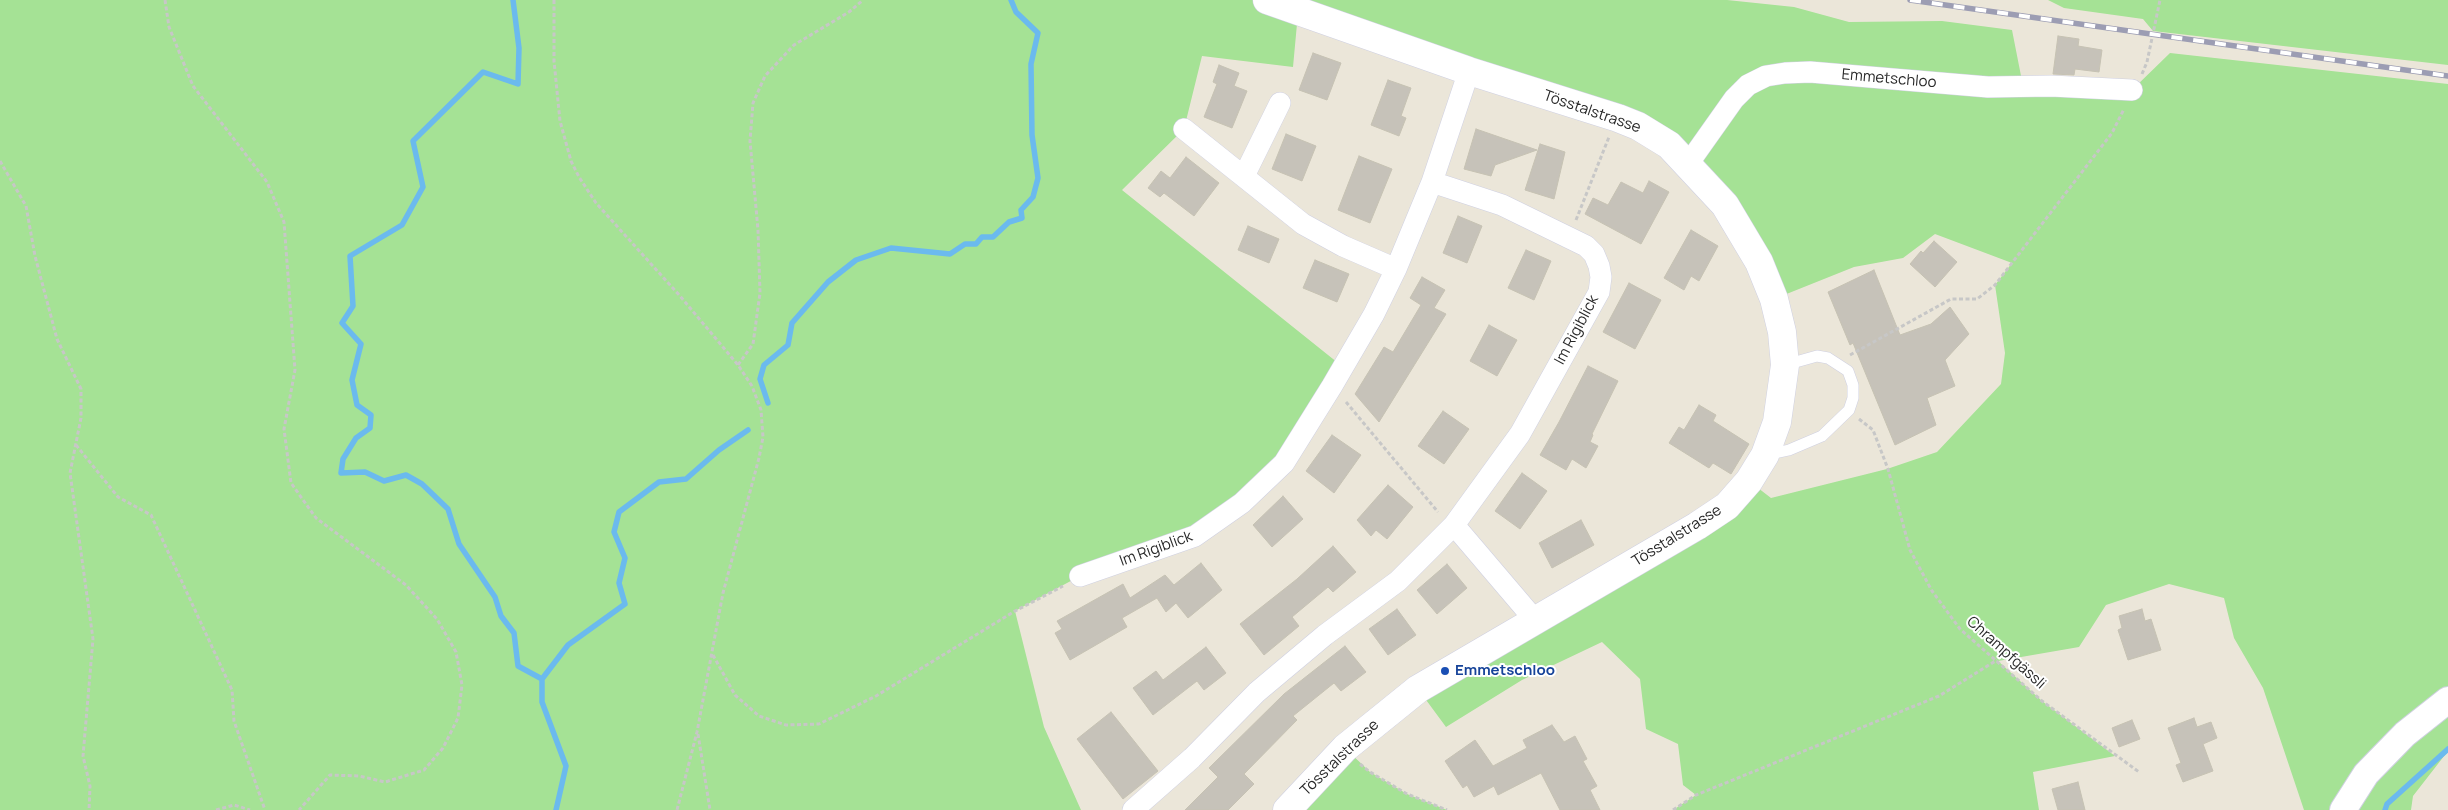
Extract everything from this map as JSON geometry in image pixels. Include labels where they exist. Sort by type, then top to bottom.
[{"type":"main road","name":"Tösstalstrasse","points":[[1266,0],[1469,71],[1618,118],[1638,126],[1669,145],[1725,205],[1759,262],[1774,299],[1782,332],[1785,365],[1777,422],[1765,455],[1749,481],[1727,506],[1697,526],[1534,619],[1418,689],[1345,748],[1287,810]]},
{"type":"street","name":"Im Rigiblick","points":[[1080,576],[1195,536],[1242,503],[1284,463],[1374,314],[1396,269],[1432,182],[1469,71]]},
{"type":"street","name":"Emmetschloo","points":[[1688,164],[1734,99],[1748,85],[1766,76],[1785,72],[1810,72],[1988,87],[2051,86],[2132,90]]},
{"type":"street","points":[[1244,176],[1280,103]]},
{"type":"street","points":[[1184,129],[1303,224],[1343,246],[1396,269]]},
{"type":"street","name":"Im Rigiblick","points":[[1133,810],[1192,758],[1257,692],[1325,635],[1398,581],[1454,525],[1520,434],[1599,292],[1601,277],[1594,254],[1586,246],[1569,236],[1502,205],[1432,182]]},
{"type":"street","points":[[1454,525],[1534,619]]},
{"type":"street","points":[[2343,810],[2366,774],[2405,734],[2448,700]]},
{"type":"lane","points":[[1765,455],[1789,450],[1822,436],[1840,422],[1849,410],[1853,385],[1848,371],[1839,364],[1828,358],[1817,356],[1785,365]]},
{"type":"path","points":[[165,0],[169,27],[193,86],[267,182],[284,222],[295,370],[284,429],[291,483],[316,518],[406,585],[437,619],[456,652],[462,685],[458,718],[443,748],[424,770],[385,782],[359,776],[330,775],[299,810]]},
{"type":"path","points":[[554,0],[554,62],[560,121],[571,161],[596,203],[680,296],[738,365],[757,398],[763,425],[759,458],[724,593],[697,732],[677,810]]},
{"type":"path","points":[[738,365],[753,344],[760,293],[758,230],[750,141],[753,103],[765,76],[794,45],[849,12],[863,0]]},
{"type":"path","points":[[1839,364],[1855,351],[1951,299],[1977,300],[1995,285],[2112,133],[2147,62],[2160,0]]},
{"type":"path","points":[[1569,236],[1618,118]]},
{"type":"path","points":[[0,161],[26,206],[35,256],[58,339],[81,389],[81,418],[70,473],[93,639],[83,756],[90,786],[89,810]]},
{"type":"path","points":[[1332,386],[1443,518],[1454,525]]},
{"type":"path","name":"Chrampfgässli","points":[[1849,410],[1874,430],[1888,469],[1910,550],[1932,591],[1960,629],[2042,701],[2140,772]]},
{"type":"path","points":[[76,445],[118,497],[151,515],[232,690],[234,720],[265,810]]},
{"type":"path","points":[[713,655],[735,695],[759,716],[786,725],[819,724],[876,696],[1015,611],[1080,576]]},
{"type":"path","points":[[1673,810],[1696,795],[1939,696],[1997,660]]},
{"type":"path","points":[[697,732],[710,810]]},
{"type":"path","points":[[1345,748],[1370,772],[1407,794],[1447,810]]},
{"type":"path","points":[[216,810],[234,805],[250,810]]},
{"type":"green space","points":[[0,0],[1727,0],[1794,7],[1849,22],[1942,21],[2012,30],[2023,86],[2132,90],[2170,53],[2448,84],[2448,751],[2413,796],[2411,810],[2304,810],[2263,688],[2234,638],[2224,598],[2169,584],[2106,605],[2079,647],[1998,661],[2042,701],[2115,756],[2033,772],[2039,810],[1673,810],[1696,795],[1683,785],[1678,744],[1646,729],[1640,679],[1602,642],[1522,680],[1446,727],[1418,689],[1749,481],[1771,498],[1887,469],[1937,452],[2001,384],[2005,353],[1995,285],[2012,263],[1935,234],[1903,258],[1854,267],[1774,299],[1669,145],[1298,13],[1293,67],[1202,56],[1184,129],[1122,190],[1343,367],[1242,503],[1080,576],[1015,611],[1044,727],[1081,810],[0,810]]},
{"type":"green space","points":[[2048,0],[2448,0],[2448,65],[2153,31],[2143,19],[2064,8]]},
{"type":"green space","points":[[1345,748],[1370,772],[1407,794],[1447,810],[1287,810]]},
{"type":"building","points":[[2058,36],[2079,39],[2078,46],[2102,50],[2099,72],[2075,69],[2074,75],[2053,74]]},
{"type":"building","points":[[1313,53],[1341,63],[1327,100],[1299,90]]},
{"type":"building","points":[[1219,65],[1239,73],[1234,86],[1247,91],[1232,128],[1204,117],[1217,84],[1213,82]]},
{"type":"building","points":[[1388,80],[1411,88],[1401,116],[1406,118],[1399,136],[1371,125]]},
{"type":"building","points":[[1476,129],[1537,150],[1495,165],[1491,176],[1464,169]]},
{"type":"building","points":[[1286,134],[1316,146],[1302,181],[1272,169]]},
{"type":"building","points":[[1540,144],[1565,152],[1554,199],[1525,190]]},
{"type":"building","points":[[1359,156],[1392,169],[1370,223],[1338,210]]},
{"type":"building","points":[[1186,157],[1219,183],[1194,216],[1164,193],[1160,197],[1148,188],[1161,171],[1170,178]]},
{"type":"building","points":[[1649,181],[1669,192],[1641,244],[1585,214],[1593,198],[1608,205],[1621,182],[1643,193]]},
{"type":"building","points":[[1458,216],[1482,226],[1467,263],[1443,253]]},
{"type":"building","points":[[1248,226],[1279,239],[1269,263],[1238,250]]},
{"type":"building","points":[[1691,230],[1718,246],[1699,281],[1691,276],[1684,290],[1664,278]]},
{"type":"building","points":[[1934,241],[1957,262],[1935,287],[1910,264],[1921,251],[1923,253]]},
{"type":"building","points":[[1526,250],[1551,261],[1534,300],[1508,288]]},
{"type":"building","points":[[1315,260],[1349,274],[1337,302],[1303,288]]},
{"type":"building","points":[[1874,270],[1900,335],[1931,324],[1950,307],[1969,334],[1945,360],[1955,386],[1927,398],[1936,425],[1895,445],[1853,343],[1850,345],[1828,292]]},
{"type":"building","points":[[1422,277],[1445,290],[1434,308],[1446,314],[1379,422],[1355,394],[1384,347],[1393,352],[1421,305],[1410,298]]},
{"type":"building","points":[[1629,283],[1661,300],[1635,349],[1603,332]]},
{"type":"building","points":[[1489,325],[1517,340],[1497,376],[1470,361]]},
{"type":"building","points":[[1588,366],[1618,381],[1592,434],[1590,442],[1598,446],[1586,468],[1572,459],[1566,470],[1540,455]]},
{"type":"building","points":[[1699,405],[1716,415],[1713,421],[1749,444],[1731,474],[1713,463],[1709,468],[1669,443],[1679,427],[1684,430]]},
{"type":"building","points":[[1443,411],[1469,429],[1444,464],[1418,446]]},
{"type":"building","points":[[1332,435],[1361,455],[1334,493],[1306,471]]},
{"type":"building","points":[[1522,473],[1547,491],[1520,529],[1495,511]]},
{"type":"building","points":[[1388,485],[1413,507],[1387,539],[1376,530],[1371,536],[1357,520]]},
{"type":"building","points":[[1283,496],[1303,519],[1272,547],[1253,525]]},
{"type":"building","points":[[1581,520],[1594,545],[1552,568],[1539,543]]},
{"type":"building","points":[[1333,546],[1356,572],[1333,592],[1328,587],[1292,617],[1299,626],[1264,655],[1240,624],[1297,579]]},
{"type":"building","points":[[1201,563],[1222,590],[1188,618],[1176,603],[1166,612],[1157,598],[1122,618],[1127,627],[1070,660],[1055,633],[1062,629],[1057,621],[1123,584],[1130,598],[1165,575],[1174,585]]},
{"type":"building","points":[[1447,564],[1467,588],[1437,614],[1417,590]]},
{"type":"building","points":[[1397,609],[1416,635],[1388,655],[1369,629]]},
{"type":"building","points":[[2142,609],[2145,621],[2151,619],[2161,650],[2128,660],[2118,630],[2122,628],[2119,616]]},
{"type":"building","points":[[1345,646],[1366,672],[1341,691],[1334,683],[1293,716],[1297,720],[1244,774],[1254,784],[1228,810],[1185,810],[1218,777],[1209,768],[1284,694]]},
{"type":"building","points":[[1206,647],[1226,673],[1204,690],[1197,681],[1153,715],[1133,688],[1156,671],[1163,680]]},
{"type":"building","points":[[1111,712],[1158,771],[1123,799],[1077,739]]},
{"type":"building","points":[[2194,718],[2197,727],[2211,722],[2217,738],[2203,744],[2213,771],[2183,782],[2176,765],[2181,763],[2168,728]]},
{"type":"building","points":[[2132,720],[2140,739],[2119,747],[2112,728]]},
{"type":"building","points":[[1552,725],[1564,742],[1575,736],[1587,759],[1583,761],[1597,786],[1590,790],[1600,810],[1560,810],[1541,773],[1498,795],[1494,786],[1474,797],[1467,785],[1463,788],[1445,761],[1475,740],[1493,766],[1527,748],[1523,740]]},
{"type":"building","points":[[2078,782],[2085,810],[2058,810],[2052,789]]},
{"type":"waterway","points":[[513,0],[519,48],[518,84],[483,72],[413,141],[423,187],[402,225],[350,256],[353,306],[342,323],[361,344],[352,380],[357,405],[371,415],[370,428],[356,438],[343,459],[341,473],[365,472],[384,481],[406,475],[422,484],[448,509],[459,544],[495,597],[501,616],[514,633],[518,666],[542,679]]},
{"type":"waterway","points":[[768,403],[760,379],[764,365],[788,345],[792,323],[828,282],[856,260],[891,248],[950,254],[965,244],[976,244],[982,237],[993,237],[1009,222],[1022,218],[1021,210],[1033,197],[1038,178],[1032,135],[1031,64],[1038,33],[1016,12],[1011,0]]},
{"type":"waterway","points":[[556,810],[566,766],[542,702],[542,679],[568,645],[625,604],[619,583],[625,558],[614,532],[619,512],[659,482],[686,479],[719,450],[748,430]]},
{"type":"waterway","points":[[2385,810],[2387,804],[2448,749]]},
{"type":"railway","points":[[1910,0],[2448,76]]},
{"type":"place","name":"Emmetschloo","points":[[1445,671]]}]
